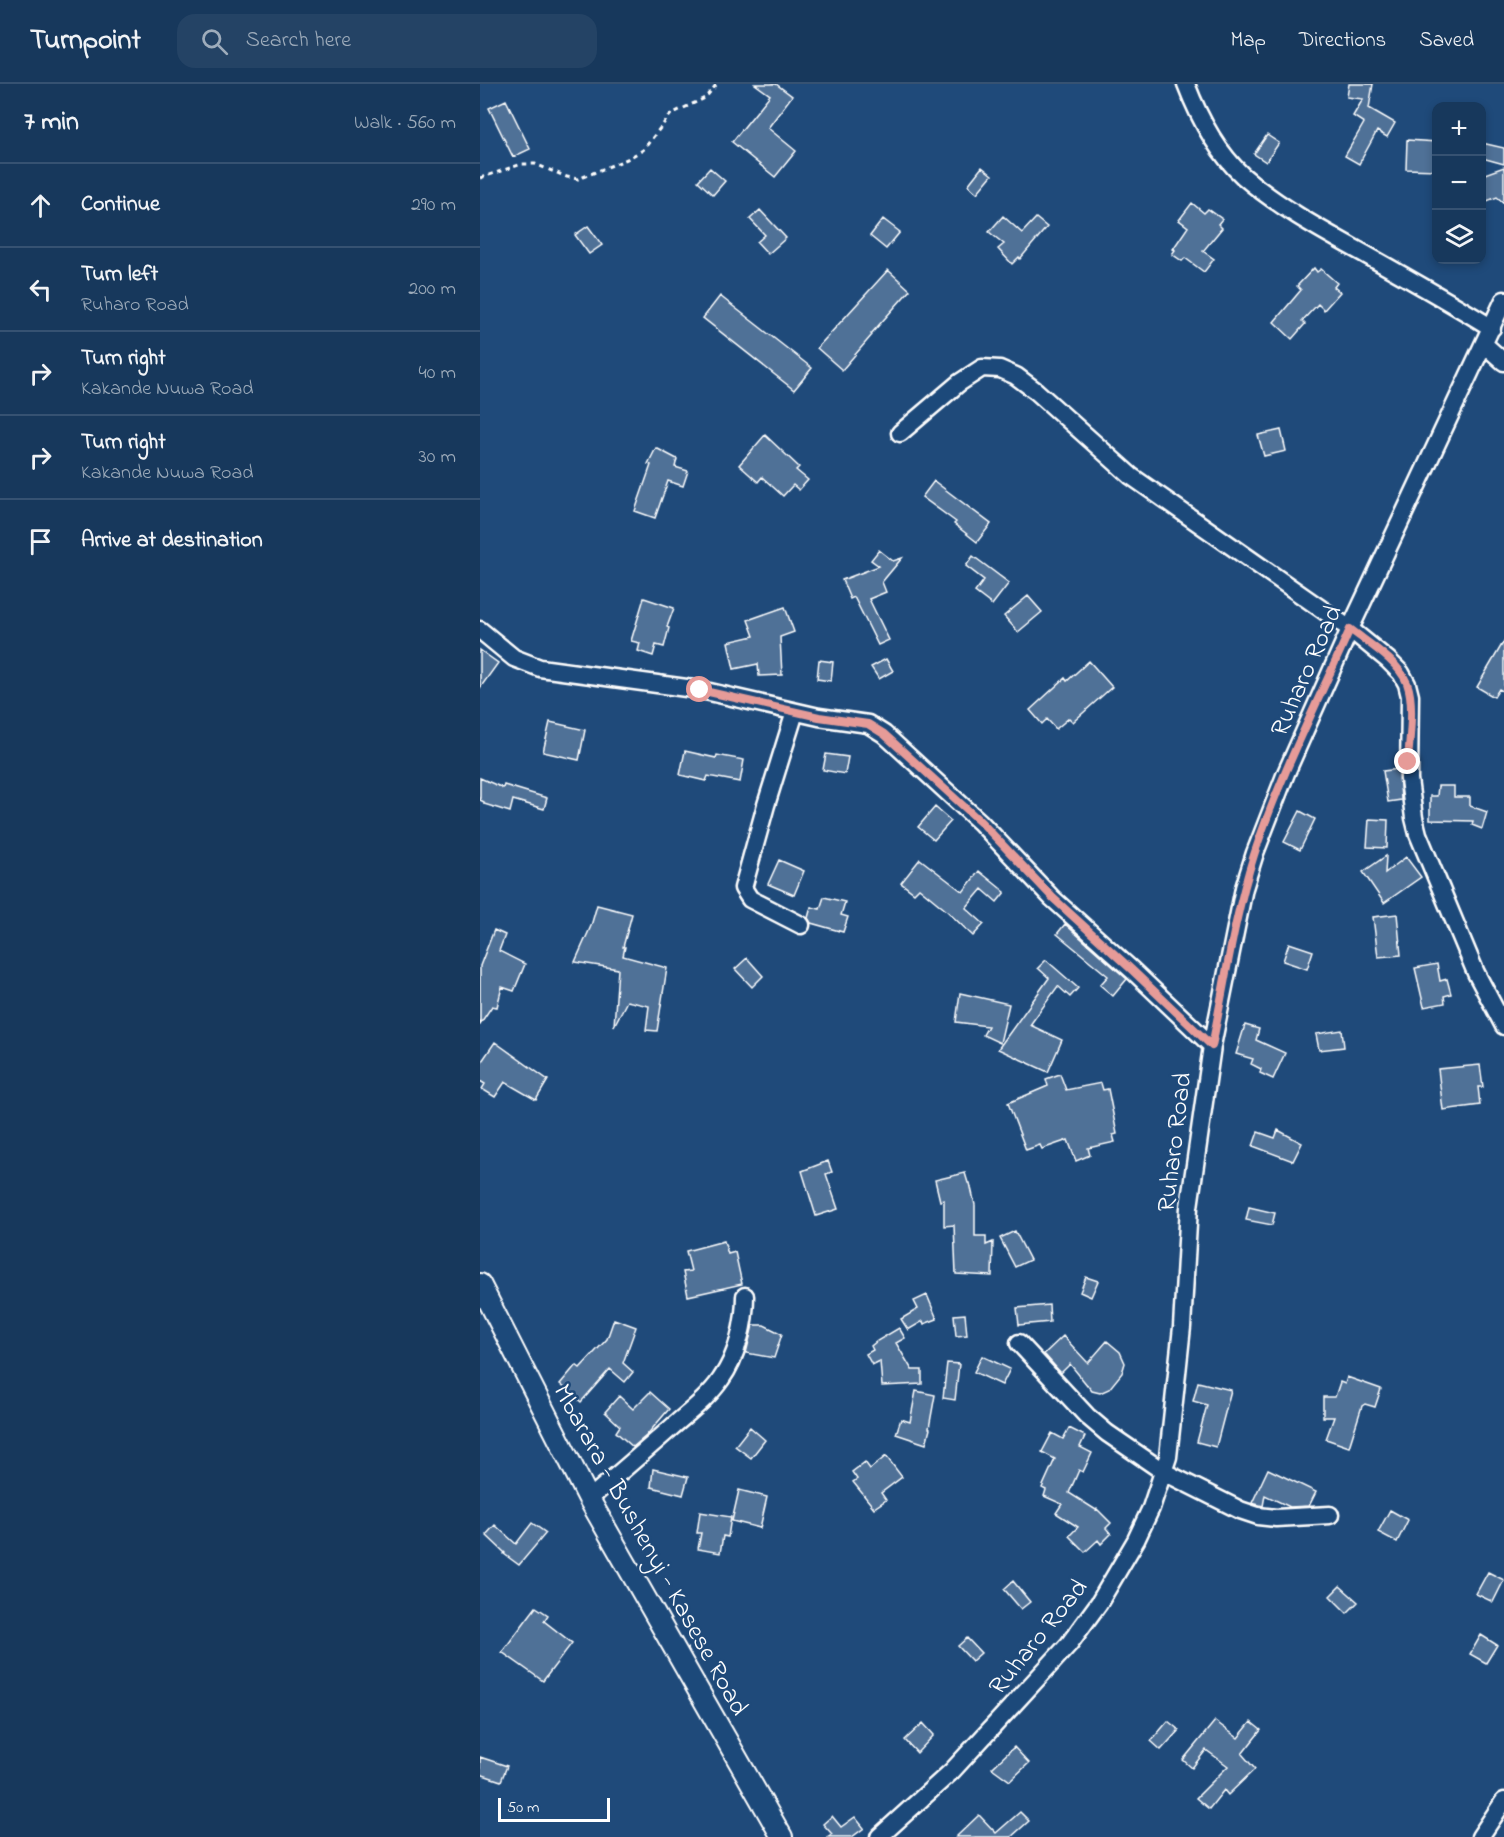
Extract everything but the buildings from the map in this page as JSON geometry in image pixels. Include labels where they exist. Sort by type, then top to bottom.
[{"type":"main road","name":"Mbarara - Bushenyi - Kasese Road","points":[[480,1284],[589,1499],[782,1837]]},
{"type":"street","points":[[1186,84],[1197,114],[1218,148],[1243,175],[1313,225],[1425,287],[1492,328]]},
{"type":"street","name":"Ruharo Road","points":[[879,1837],[952,1771],[990,1732],[1083,1626],[1116,1577],[1151,1508],[1168,1457],[1182,1327],[1189,1207],[1212,1046],[1245,888],[1255,853],[1286,773],[1350,629],[1485,345],[1504,300]]},
{"type":"street","points":[[1485,345],[1504,362]]},
{"type":"street","points":[[900,433],[959,383],[982,368],[1000,369],[1016,376],[1036,391],[1131,476],[1350,629],[1388,660],[1401,673],[1410,696],[1409,779],[1418,834],[1476,973],[1504,1026]]},
{"type":"street","points":[[480,630],[514,658],[540,668],[700,690],[819,717],[868,724],[884,734],[981,822],[1053,898],[1212,1046]]},
{"type":"street","points":[[795,712],[743,888],[750,899],[801,925]]},
{"type":"street","points":[[589,1499],[693,1408],[720,1381],[730,1364],[737,1342],[745,1312],[745,1296]]},
{"type":"street","points":[[1019,1342],[1087,1416],[1107,1433],[1164,1472],[1240,1510],[1258,1516],[1275,1518],[1330,1515]]},
{"type":"street","points":[[1480,1837],[1504,1802]]},
{"type":"path","points":[[480,178],[535,164],[578,179],[643,150],[671,114],[705,98],[717,84]]},
{"type":"route","points":[[700,690],[819,717],[868,724],[884,734],[981,822],[1053,898],[1212,1046],[1245,888],[1255,853],[1286,773],[1350,629],[1388,660],[1401,673],[1407,684],[1410,696],[1408,762]]}]
